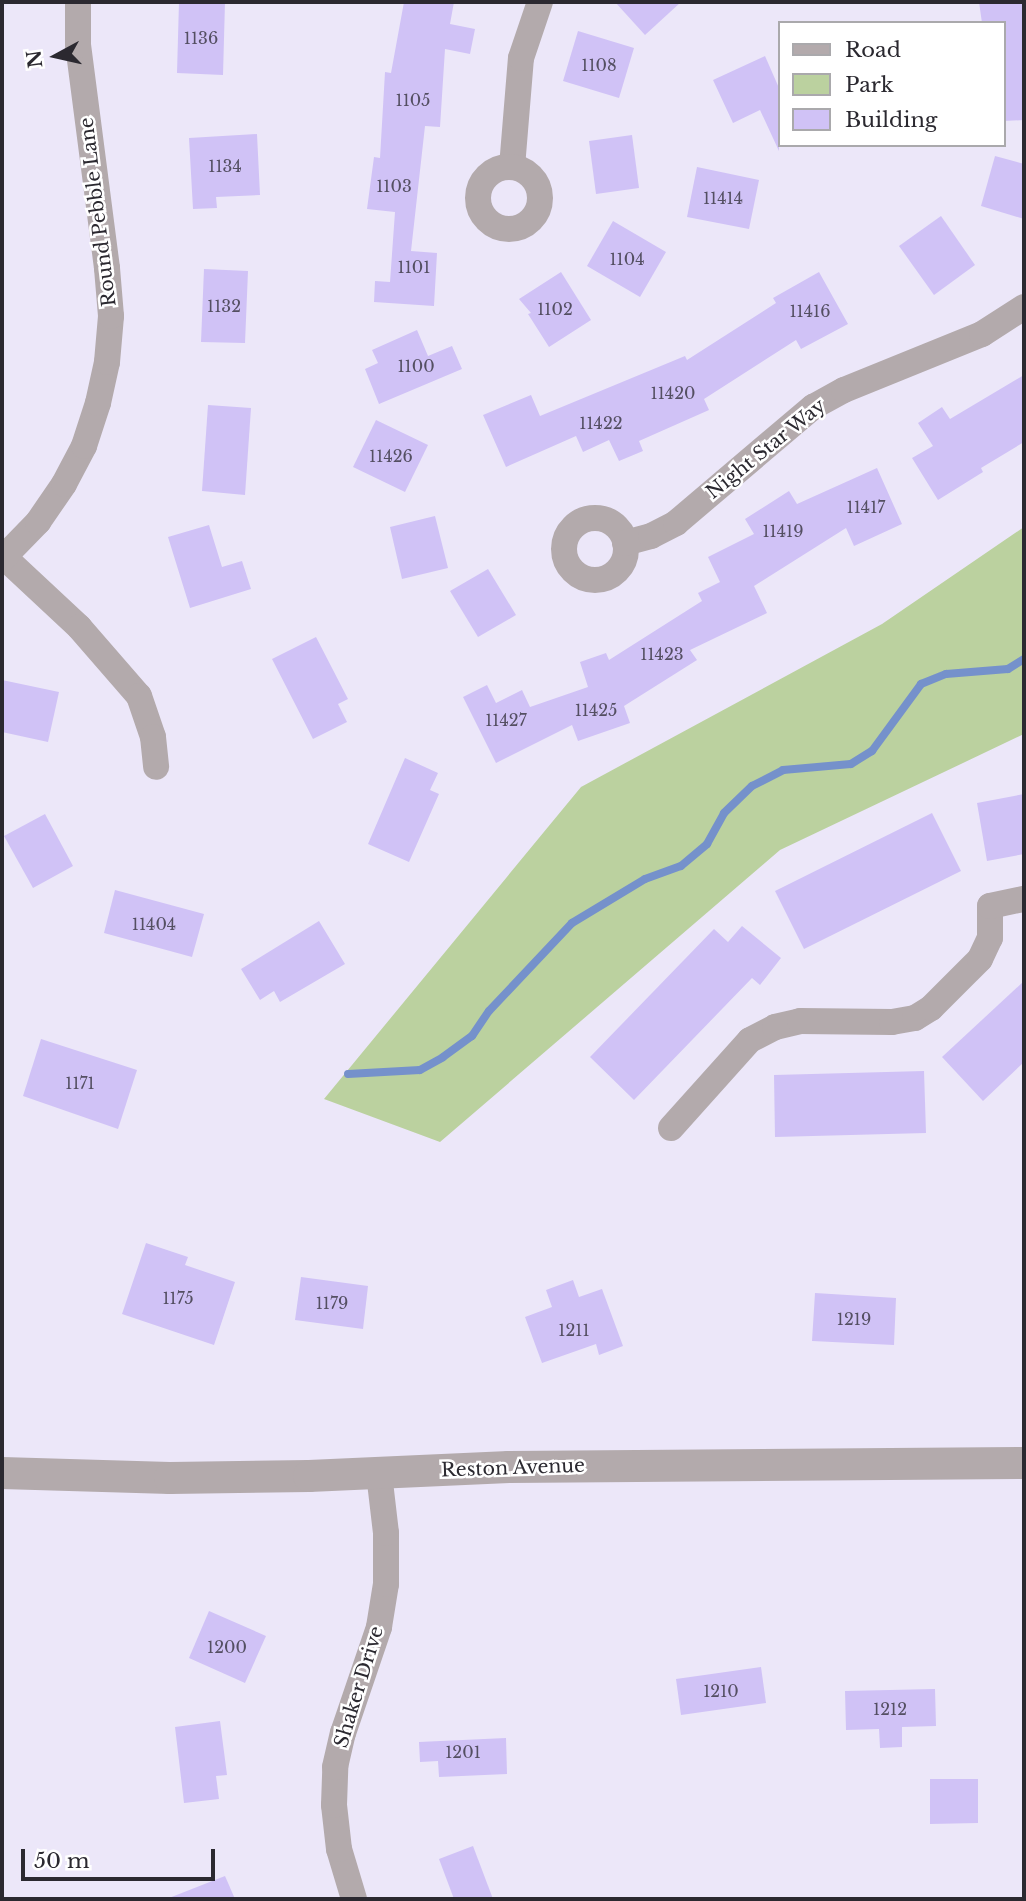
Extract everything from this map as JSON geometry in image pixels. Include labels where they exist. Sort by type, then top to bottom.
[{"type":"street","name":"Round Pebble Lane","points":[[3,558],[38,522],[64,484],[84,446],[98,403],[107,362],[111,316],[78,45],[78,2]]},
{"type":"street","points":[[512,167],[521,58],[540,2]]},
{"type":"street","name":"Night Star Way","points":[[625,543],[651,536],[676,523],[813,407],[844,390],[982,334],[1024,307]]},
{"type":"street","points":[[3,558],[79,627],[133,688],[144,708],[153,737],[156,767]]},
{"type":"street","points":[[671,1128],[750,1040],[775,1027],[800,1021],[892,1022],[915,1018],[931,1008],[980,959],[989,938],[990,906],[1024,899]]},
{"type":"street","name":"Reston Avenue","points":[[2,1474],[170,1478],[509,1467],[1024,1462]]},
{"type":"street","name":"Shaker Drive","points":[[354,1899],[339,1849],[334,1805],[335,1767],[342,1733],[379,1627],[386,1584],[386,1533],[379,1473]]},
{"type":"green space","points":[[1024,527],[1024,734],[780,850],[440,1142],[324,1099],[581,787],[882,624]]},
{"type":"building","points":[[179,2],[225,2],[223,75],[177,73]]},
{"type":"building","points":[[404,2],[454,2],[450,24],[475,29],[470,54],[445,49],[440,127],[425,126],[411,251],[437,253],[434,306],[374,302],[375,281],[390,282],[395,212],[367,209],[374,157],[380,158],[385,72],[391,73]]},
{"type":"building","points":[[615,2],[681,2],[645,35]]},
{"type":"building","points":[[979,2],[1024,2],[1024,120],[1005,121],[1005,21],[982,21]]},
{"type":"building","points":[[578,31],[634,48],[619,98],[563,81]]},
{"type":"building","points":[[765,56],[778,86],[779,151],[760,110],[733,123],[713,80]]},
{"type":"building","points":[[257,134],[260,195],[216,197],[217,208],[193,209],[189,138]]},
{"type":"building","points":[[632,135],[639,188],[596,194],[589,141]]},
{"type":"building","points":[[995,156],[1024,164],[1024,219],[981,206]]},
{"type":"building","points":[[697,167],[759,180],[749,229],[687,217]]},
{"type":"building","points":[[941,216],[975,265],[934,295],[899,246]]},
{"type":"building","points":[[613,221],[666,252],[640,297],[587,266]]},
{"type":"building","points":[[204,269],[248,271],[245,343],[201,342]]},
{"type":"building","points":[[561,272],[591,320],[549,347],[528,314],[531,313],[519,299]]},
{"type":"building","points":[[819,272],[848,324],[801,349],[796,340],[704,399],[709,410],[639,441],[643,451],[619,461],[609,440],[583,452],[576,436],[506,467],[483,415],[531,395],[540,416],[685,356],[687,360],[776,303],[773,298]]},
{"type":"building","points":[[417,330],[428,356],[452,346],[462,369],[379,404],[365,369],[378,363],[372,350]]},
{"type":"building","points":[[1024,375],[1024,442],[981,468],[983,472],[938,500],[912,458],[933,446],[918,423],[942,407],[950,419]]},
{"type":"building","points":[[208,405],[251,408],[245,495],[202,491]]},
{"type":"building","points":[[376,420],[428,445],[405,492],[353,467]]},
{"type":"building","points":[[877,468],[902,524],[854,546],[846,528],[754,586],[767,613],[690,650],[697,660],[624,706],[630,723],[578,741],[572,725],[496,763],[463,697],[487,685],[496,703],[522,690],[530,707],[588,687],[580,662],[606,653],[609,660],[702,601],[698,593],[720,582],[708,557],[754,534],[745,519],[789,491],[797,504]]},
{"type":"building","points":[[435,516],[448,568],[402,579],[390,527]]},
{"type":"building","points":[[209,525],[222,567],[242,561],[251,589],[190,608],[168,537]]},
{"type":"building","points":[[488,569],[516,615],[478,637],[450,591]]},
{"type":"building","points":[[316,637],[348,699],[338,704],[347,722],[313,739],[272,659]]},
{"type":"building","points":[[2,680],[59,692],[48,742],[2,732]]},
{"type":"building","points":[[405,758],[438,773],[430,790],[439,794],[409,862],[368,844]]},
{"type":"building","points":[[1024,794],[1024,854],[987,861],[977,803]]},
{"type":"building","points":[[932,813],[961,871],[804,949],[775,891]]},
{"type":"building","points":[[45,814],[73,866],[33,888],[4,836]]},
{"type":"building","points":[[115,890],[204,914],[192,957],[104,933]]},
{"type":"building","points":[[319,921],[345,964],[280,1002],[274,991],[260,1000],[241,969]]},
{"type":"building","points":[[742,926],[781,958],[760,985],[752,978],[634,1100],[590,1057],[714,929],[728,942]]},
{"type":"building","points":[[1024,981],[1024,1062],[983,1101],[942,1057]]},
{"type":"building","points":[[41,1039],[137,1070],[118,1129],[23,1096]]},
{"type":"building","points":[[924,1071],[926,1133],[775,1137],[774,1075]]},
{"type":"building","points":[[146,1243],[188,1257],[185,1265],[235,1282],[214,1345],[122,1314]]},
{"type":"building","points":[[301,1277],[368,1286],[363,1329],[295,1320]]},
{"type":"building","points":[[573,1280],[579,1297],[602,1289],[623,1346],[599,1355],[596,1344],[542,1363],[525,1317],[552,1307],[546,1290]]},
{"type":"building","points":[[815,1293],[896,1298],[894,1345],[812,1341]]},
{"type":"building","points":[[209,1611],[266,1636],[245,1683],[189,1658]]},
{"type":"building","points":[[761,1667],[766,1703],[681,1715],[676,1679]]},
{"type":"building","points":[[935,1689],[936,1726],[902,1727],[902,1747],[880,1748],[879,1729],[846,1730],[845,1691]]},
{"type":"building","points":[[220,1721],[227,1775],[216,1776],[219,1799],[184,1803],[175,1727]]},
{"type":"building","points":[[506,1738],[507,1774],[439,1777],[438,1761],[420,1762],[419,1742]]},
{"type":"building","points":[[930,1779],[978,1779],[978,1823],[930,1824]]},
{"type":"building","points":[[473,1846],[493,1899],[454,1899],[439,1859]]},
{"type":"building","points":[[225,1876],[235,1899],[169,1899],[169,1898]]},
{"type":"waterway","points":[[348,1074],[420,1070],[443,1057],[472,1036],[489,1011],[572,923],[645,879],[681,866],[707,844],[724,813],[752,786],[783,770],[851,764],[872,751],[921,684],[946,674],[1008,669],[1024,659]]}]
